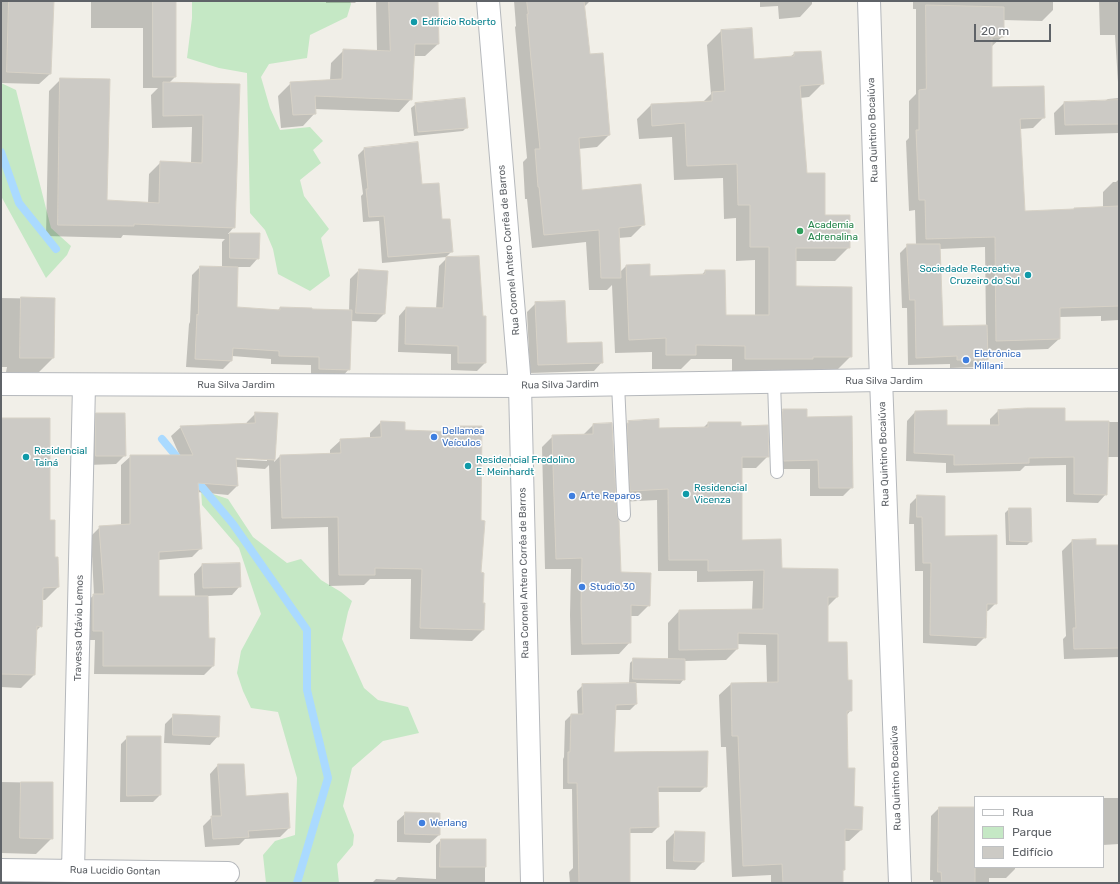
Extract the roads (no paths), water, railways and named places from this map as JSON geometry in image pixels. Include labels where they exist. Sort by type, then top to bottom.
[{"type":"street","name":"Rua Coronel Antero Corrêa de Barros","points":[[488,1],[520,386],[532,883]]},
{"type":"street","name":"Rua Quintino Bocaiúva","points":[[869,1],[881,380],[900,883]]},
{"type":"street","name":"Rua Silva Jardim","points":[[1,384],[520,386],[881,380],[1119,380]]},
{"type":"street","name":"Travessa Otávio Lemos","points":[[73,871],[84,384]]},
{"type":"street","name":"Rua Lucidio Gontan","points":[[1,870],[228,873]]},
{"type":"lane","points":[[774,382],[777,472]]},
{"type":"lane","points":[[618,384],[624,515]]},
{"type":"waterway","points":[[1,152],[19,203],[56,249]]},
{"type":"waterway","points":[[162,439],[182,463]]},
{"type":"waterway","points":[[192,475],[233,524],[307,630],[307,690],[328,778],[297,883]]},
{"type":"place","name":"Edifício Roberto","points":[[414,22]]},
{"type":"place","name":"Academia Adrenalina","points":[[800,231]]},
{"type":"place","name":"Sociedade Recreativa Cruzeiro do Sul","points":[[1028,275]]},
{"type":"place","name":"Eletrônica Millani","points":[[966,360]]},
{"type":"place","name":"Dellamea Veículos","points":[[434,437]]},
{"type":"place","name":"Residencial Tainá","points":[[26,457]]},
{"type":"place","name":"Residencial Fredolino E. Meinhardt","points":[[468,466]]},
{"type":"place","name":"Residencial Vicenza","points":[[686,494]]},
{"type":"place","name":"Arte Reparos","points":[[572,496]]},
{"type":"place","name":"Studio 30","points":[[582,587]]},
{"type":"place","name":"Werlang","points":[[422,823]]}]
